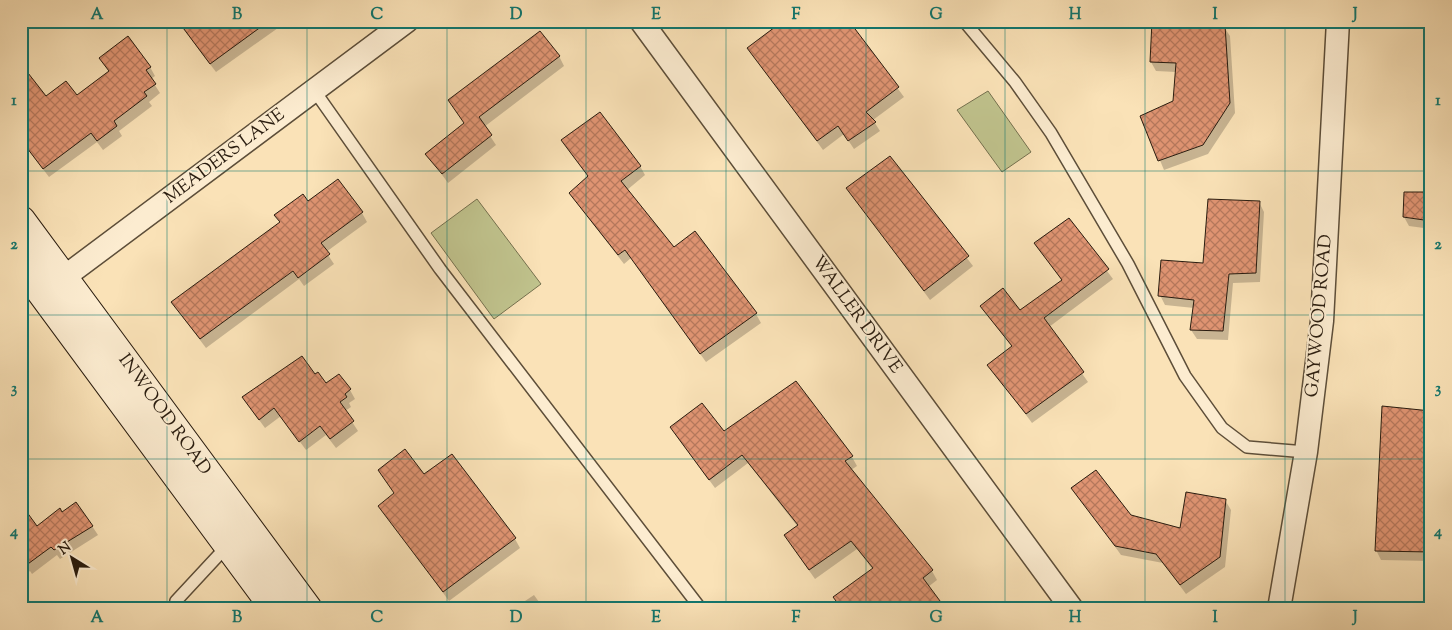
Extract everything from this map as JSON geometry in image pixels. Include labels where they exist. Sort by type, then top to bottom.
[{"type":"main road","name":"INWOOD ROAD","points":[[21,220],[64,277],[238,537],[275,609]]},
{"type":"main road","name":"INWOOD ROAD","points":[[21,266],[238,537],[308,609]]},
{"type":"street","name":"MEADERS LANE","points":[[42,294],[407,21]]},
{"type":"street","name":"WALLER DRIVE","points":[[640,21],[1072,609]]},
{"type":"street","name":"GAYWOOD ROAD","points":[[1279,609],[1306,452],[1322,321],[1338,21]]},
{"type":"lane","points":[[964,21],[1015,82],[1051,133],[1128,264],[1185,376],[1222,428],[1247,447],[1306,452]]},
{"type":"lane","points":[[314,90],[440,269],[701,609]]},
{"type":"lane","points":[[180,609],[176,601],[238,537]]},
{"type":"green space","points":[[988,91],[1031,152],[1002,172],[957,110]]},
{"type":"green space","points":[[477,199],[541,284],[494,319],[431,233]]},
{"type":"building","points":[[178,21],[269,21],[210,64]]},
{"type":"building","points":[[783,21],[849,21],[899,87],[866,112],[876,122],[848,141],[838,126],[817,141],[747,48]]},
{"type":"building","points":[[1152,21],[1225,25],[1230,103],[1203,145],[1158,161],[1140,116],[1173,101],[1176,63],[1150,62]]},
{"type":"building","points":[[540,31],[560,56],[479,117],[492,135],[442,174],[425,154],[464,123],[448,100]]},
{"type":"building","points":[[128,36],[151,67],[146,70],[156,84],[144,92],[147,96],[114,121],[117,126],[97,141],[91,133],[43,169],[21,140],[21,64],[46,96],[66,81],[77,95],[109,71],[99,58]]},
{"type":"building","points":[[600,112],[641,166],[621,181],[674,247],[695,231],[757,313],[700,354],[625,250],[618,255],[569,193],[588,176],[561,140]]},
{"type":"building","points":[[890,156],[969,256],[924,291],[846,188]]},
{"type":"building","points":[[338,179],[363,212],[321,243],[330,254],[298,278],[293,271],[200,339],[171,302],[280,222],[274,215],[303,194],[308,201]]},
{"type":"building","points":[[1404,192],[1431,192],[1431,221],[1403,217]]},
{"type":"building","points":[[1208,199],[1260,201],[1256,273],[1229,274],[1223,331],[1190,330],[1194,300],[1158,296],[1161,260],[1203,263]]},
{"type":"building","points":[[1069,218],[1109,269],[1044,318],[1084,372],[1026,414],[987,365],[1012,346],[980,306],[1003,288],[1020,310],[1062,280],[1034,243]]},
{"type":"building","points":[[302,356],[315,374],[318,372],[326,383],[339,374],[351,389],[345,394],[347,397],[340,402],[354,421],[330,439],[320,426],[299,442],[274,408],[259,420],[242,397]]},
{"type":"building","points":[[796,381],[853,456],[845,461],[933,570],[923,578],[946,609],[842,609],[833,597],[873,568],[851,541],[809,570],[784,535],[798,525],[742,455],[709,480],[670,427],[702,403],[724,431]]},
{"type":"building","points":[[1382,406],[1431,411],[1431,552],[1375,551]]},
{"type":"building","points":[[405,449],[424,474],[452,454],[516,538],[443,592],[378,506],[394,493],[378,470]]},
{"type":"building","points":[[1096,470],[1131,515],[1180,528],[1186,492],[1226,499],[1220,557],[1180,585],[1156,554],[1115,546],[1071,488]]},
{"type":"building","points":[[76,502],[93,526],[54,550],[51,547],[21,569],[21,504],[37,526],[60,508],[62,512]]}]
